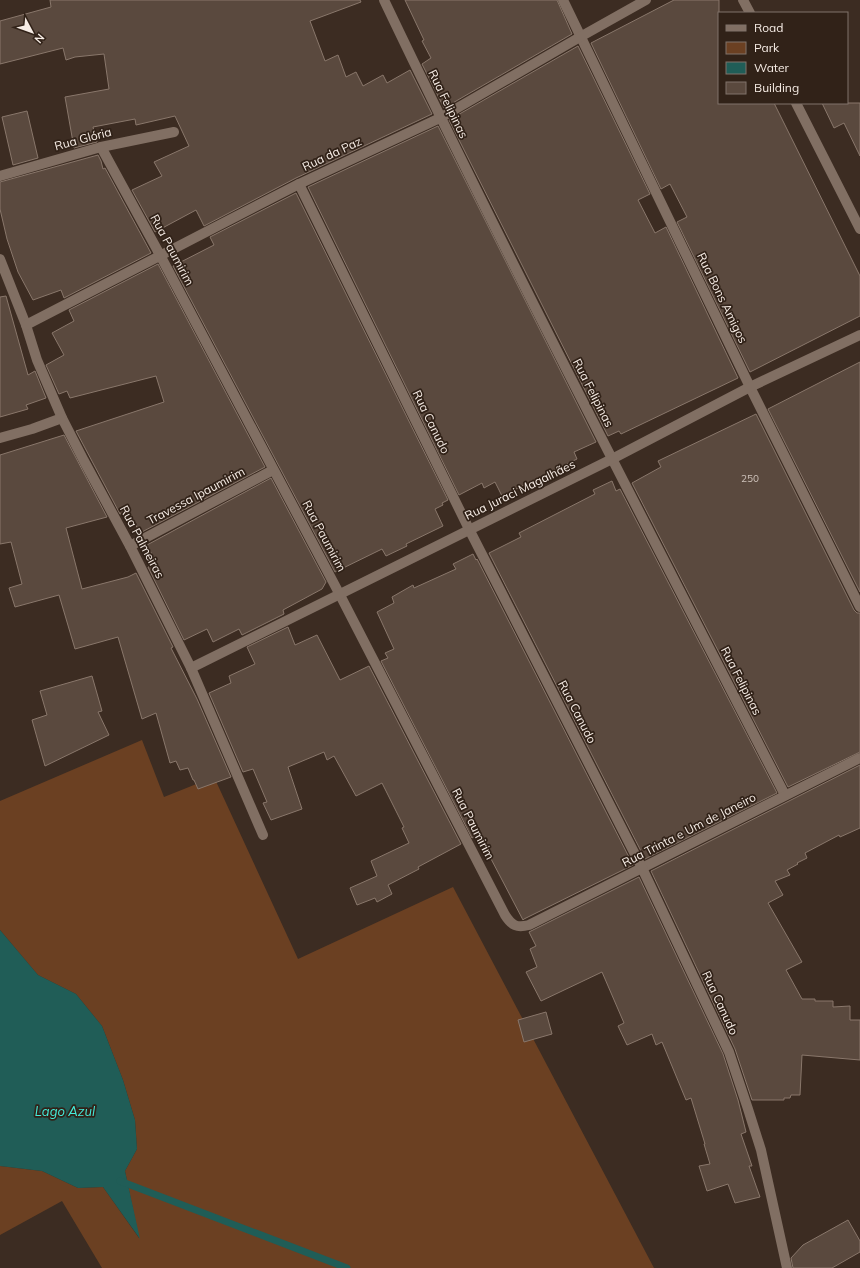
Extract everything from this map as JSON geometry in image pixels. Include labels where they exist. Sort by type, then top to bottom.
[{"type":"street","name":"Rua Felipinas","points":[[384,0],[440,118],[612,459],[785,795]]},
{"type":"street","name":"Rua Bons Amigos","points":[[563,0],[750,387],[860,607]]},
{"type":"street","name":"Rua da Paz","points":[[26,325],[299,184],[440,118],[646,0]]},
{"type":"street","points":[[743,0],[749,12]]},
{"type":"street","points":[[797,104],[860,230]]},
{"type":"street","name":"Rua Glória","points":[[0,176],[101,147],[174,132]]},
{"type":"street","name":"Rua Paumirim","points":[[101,147],[340,594],[505,915],[509,922],[515,925],[520,927],[529,925]]},
{"type":"street","name":"Rua Canudo","points":[[299,184],[469,529],[642,868],[729,1052],[761,1150],[787,1268]]},
{"type":"street","name":"Rua Palmeiras","points":[[0,259],[26,325],[37,360],[62,418],[130,546],[191,668],[263,835]]},
{"type":"street","name":"Rua Juraci Magalhães","points":[[191,668],[612,459],[750,387],[860,335]]},
{"type":"street","points":[[0,438],[32,429],[62,418]]},
{"type":"street","name":"Travessa Ipaumirim","points":[[130,546],[273,470]]},
{"type":"street","name":"Rua Trinta e Um de Janeiro","points":[[529,925],[860,758]]},
{"type":"green space","points":[[142,740],[164,797],[214,777],[298,959],[453,887],[654,1268],[102,1268],[62,1201],[0,1235],[0,1166],[42,1171],[78,1188],[103,1187],[139,1238],[125,1171],[137,1149],[135,1120],[123,1080],[102,1026],[76,994],[38,975],[0,930],[0,801]]},
{"type":"water","name":"Lago Azul","points":[[0,930],[38,975],[76,994],[102,1026],[123,1080],[135,1120],[137,1149],[125,1171],[140,1239],[103,1187],[78,1188],[42,1171],[0,1166]]},
{"type":"building","points":[[50,0],[360,0],[361,2],[310,21],[325,61],[338,55],[346,77],[356,72],[363,86],[383,75],[387,83],[410,70],[432,114],[296,178],[204,226],[196,210],[155,232],[132,190],[162,176],[154,162],[189,146],[175,116],[136,125],[135,119],[93,127],[97,142],[74,148],[65,97],[109,89],[104,54],[75,57],[66,60],[63,48],[0,64],[0,21],[51,7]]},
{"type":"building","points":[[405,0],[557,0],[572,34],[444,108],[422,64],[431,58],[422,41],[424,40]]},
{"type":"building","points":[[674,0],[719,0],[718,104],[774,104],[860,276],[860,316],[750,372],[677,222],[687,217],[670,184],[661,189],[591,43]]},
{"type":"building","points":[[578,46],[650,194],[638,200],[655,233],[666,227],[738,378],[621,434],[619,431],[608,436],[449,120]]},
{"type":"building","points":[[860,103],[860,156],[844,123],[834,128],[822,104]]},
{"type":"building","points":[[27,111],[38,158],[13,165],[2,117]]},
{"type":"building","points":[[438,126],[596,442],[574,452],[577,459],[502,496],[495,482],[484,488],[482,483],[459,495],[308,187]]},
{"type":"building","points":[[98,155],[103,169],[105,168],[151,253],[64,298],[61,290],[33,300],[18,272],[7,239],[0,209],[0,182]]},
{"type":"building","points":[[296,193],[448,500],[442,503],[443,505],[435,509],[443,526],[406,544],[407,546],[386,556],[382,549],[335,572],[173,266],[214,245],[210,237]]},
{"type":"building","points":[[158,264],[265,467],[140,533],[129,512],[120,514],[76,431],[164,402],[156,376],[70,398],[67,391],[59,394],[46,365],[64,355],[52,333],[74,321],[69,310]]},
{"type":"building","points":[[6,296],[28,375],[35,371],[46,398],[26,405],[28,409],[0,417],[0,297]]},
{"type":"building","points":[[860,362],[860,592],[768,409]]},
{"type":"building","points":[[756,414],[854,610],[857,613],[860,613],[860,752],[788,787],[632,483],[661,467],[658,461]]},
{"type":"building","points":[[64,435],[107,517],[66,528],[82,589],[128,577],[136,573],[173,647],[171,648],[197,699],[231,777],[198,789],[188,768],[180,770],[176,761],[170,763],[156,713],[142,719],[118,637],[75,649],[59,595],[15,607],[9,588],[22,584],[11,542],[0,544],[0,455]]},
{"type":"building","points":[[271,478],[326,582],[322,589],[283,610],[284,614],[242,635],[239,629],[213,642],[207,629],[184,640],[148,567],[156,562],[147,545]]},
{"type":"building","points":[[612,481],[616,491],[620,489],[777,793],[645,859],[489,553],[521,537],[519,533],[595,494],[593,490]]},
{"type":"building","points":[[473,554],[476,560],[477,559],[633,865],[523,920],[478,834],[472,838],[381,661],[388,658],[385,653],[394,649],[377,612],[394,603],[392,597],[413,585],[414,588],[456,569],[453,564]]},
{"type":"building","points":[[288,627],[295,645],[317,635],[340,680],[369,666],[461,844],[418,867],[419,869],[388,885],[392,894],[377,902],[375,898],[357,905],[350,888],[377,876],[371,861],[409,843],[402,828],[404,827],[382,783],[356,796],[334,756],[327,760],[324,752],[288,767],[302,809],[271,820],[263,803],[267,802],[253,769],[243,772],[209,693],[231,683],[229,676],[255,664],[247,647]]},
{"type":"building","points":[[92,676],[102,711],[98,712],[109,735],[45,766],[32,720],[47,715],[40,691]]},
{"type":"building","points":[[860,765],[860,828],[840,837],[839,835],[805,853],[807,858],[787,870],[790,875],[775,881],[783,895],[768,903],[802,962],[786,970],[802,999],[833,1001],[833,1007],[850,1006],[850,1020],[860,1020],[860,1060],[802,1055],[800,1095],[791,1095],[790,1098],[784,1098],[784,1100],[752,1100],[735,1049],[651,871]]},
{"type":"building","points":[[639,877],[723,1054],[738,1100],[746,1132],[741,1134],[752,1166],[749,1166],[760,1197],[735,1203],[728,1184],[707,1191],[699,1166],[710,1164],[691,1098],[686,1100],[662,1042],[656,1045],[652,1034],[627,1045],[618,1026],[624,1023],[602,972],[541,1001],[526,972],[537,967],[530,949],[536,946],[529,932]]},
{"type":"building","points":[[546,1012],[552,1034],[524,1042],[518,1020]]},
{"type":"building","points":[[848,1220],[860,1241],[860,1252],[832,1268],[793,1268],[791,1258],[803,1245]]},
{"type":"waterway","points":[[120,1181],[347,1268]]}]
